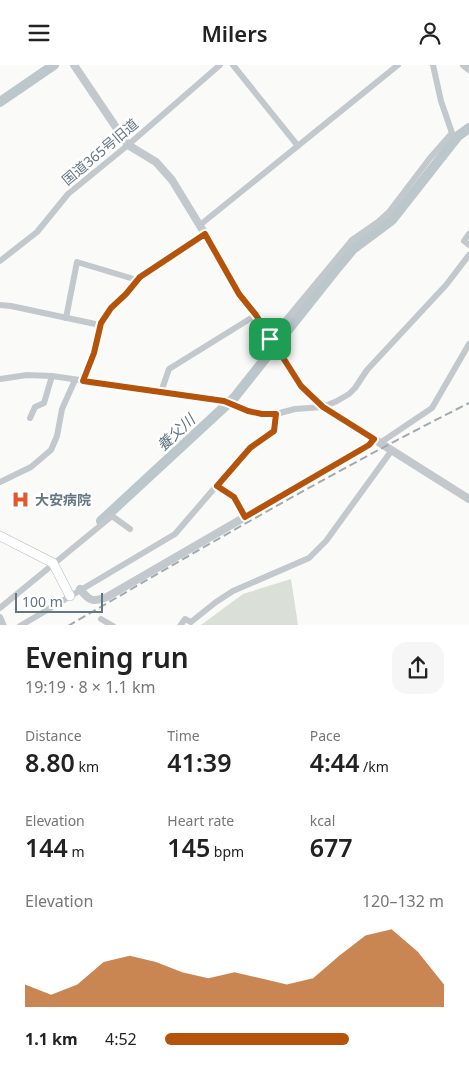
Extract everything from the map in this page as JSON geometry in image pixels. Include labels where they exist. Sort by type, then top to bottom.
[{"type":"main road","points":[[0,536],[52,562],[70,596]]},
{"type":"street","points":[[74,65],[128,145],[156,162],[167,173],[200,225],[239,294],[256,315],[301,386],[323,407],[469,499]]},
{"type":"street","name":"国道365号旧道","points":[[0,261],[38,232],[68,195],[220,65]]},
{"type":"street","points":[[233,65],[298,146]]},
{"type":"street","points":[[200,225],[398,65]]},
{"type":"street","points":[[271,340],[352,240],[389,212],[430,158],[452,133],[440,101],[433,65]]},
{"type":"street","points":[[464,65],[469,69]]},
{"type":"street","points":[[83,381],[94,353],[100,325],[111,308],[137,280],[205,234]]},
{"type":"street","points":[[469,235],[464,241],[469,245]]},
{"type":"street","points":[[0,379],[27,375],[52,376],[224,401],[248,411],[262,414],[276,414],[295,409],[323,407],[349,394],[355,388],[367,370],[446,285],[469,255]]},
{"type":"street","points":[[66,318],[76,262],[137,280]]},
{"type":"street","points":[[0,305],[100,325]]},
{"type":"street","points":[[160,392],[169,369],[256,315]]},
{"type":"street","points":[[80,589],[88,599],[95,601],[107,597],[369,445],[384,439],[432,408],[469,344]]},
{"type":"street","points":[[30,418],[35,407],[44,403],[52,376]]},
{"type":"street","points":[[0,482],[31,467],[51,450],[57,436],[62,409],[76,380]]},
{"type":"street","points":[[20,625],[175,534],[250,448],[274,431],[276,414]]},
{"type":"street","points":[[180,625],[184,619],[191,622],[233,591],[309,558],[326,541],[392,451]]},
{"type":"street","points":[[217,486],[234,497],[245,517]]},
{"type":"street","points":[[0,608],[52,562],[112,516],[130,529]]},
{"type":"street","points":[[0,617],[4,625]]},
{"type":"street","points":[[102,619],[113,625]]},
{"type":"shaded area","points":[[291,579],[298,625],[201,625],[243,594]]},
{"type":"waterway","points":[[0,102],[54,65]]},
{"type":"waterway","name":"養父川","points":[[101,521],[234,398],[353,249],[392,220],[458,136],[469,128]]},
{"type":"railway","points":[[70,625],[317,484],[469,403]]},
{"type":"place","name":"大安病院","points":[[21,500]]},
{"type":"route","points":[[205,234],[239,294],[256,315],[270,339],[306,392],[323,407],[374,439],[369,445],[245,517],[234,497],[217,486],[250,448],[274,431],[276,414],[248,411],[224,401],[86,383],[83,381],[94,353],[101,323],[111,308],[140,277],[205,234]]}]
